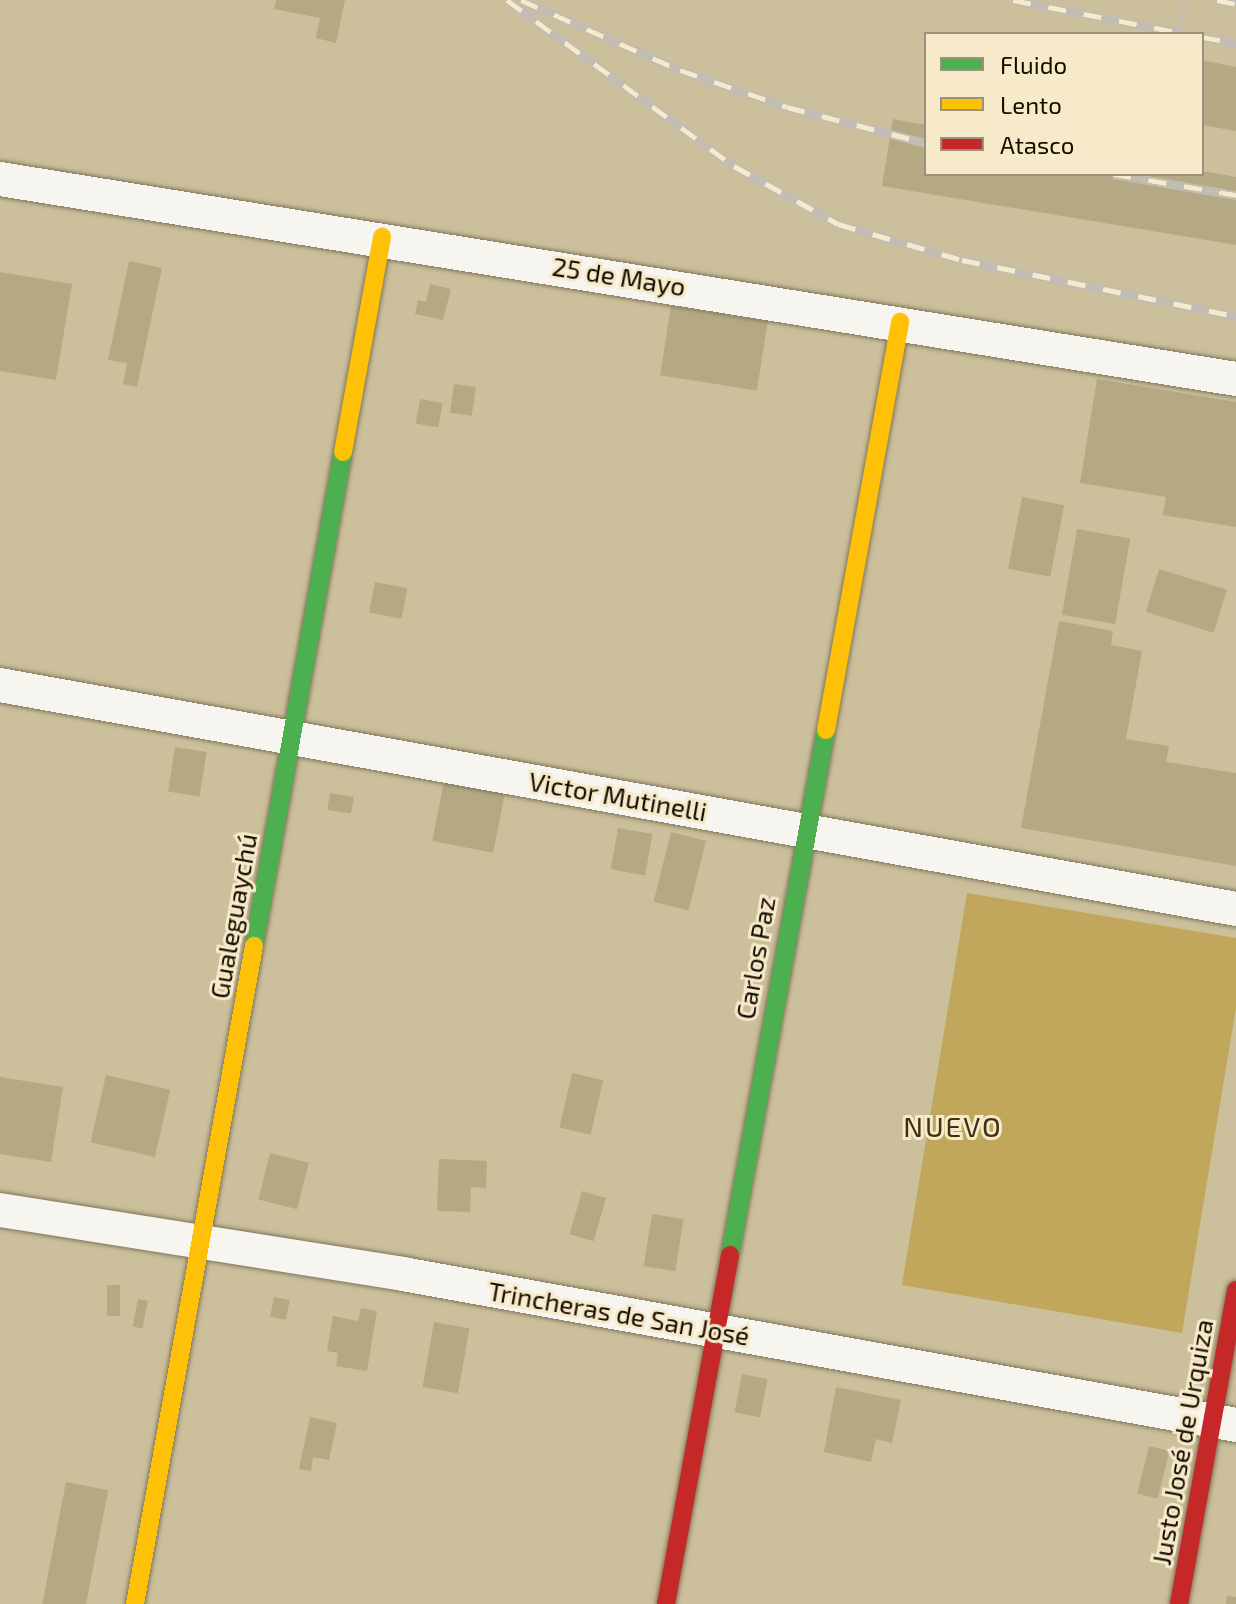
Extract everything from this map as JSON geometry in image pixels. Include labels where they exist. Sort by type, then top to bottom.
[{"type":"street","name":"25 de Mayo","points":[[0,179],[382,237],[1236,379]]},
{"type":"street","name":"Gualeguaychú","points":[[135,1604],[382,237]]},
{"type":"street","name":"Carlos Paz","points":[[666,1604],[804,830],[900,322]]},
{"type":"street","name":"Victor Mutinelli","points":[[0,685],[290,735],[1236,909]]},
{"type":"street","name":"Trincheras de San José","points":[[0,1210],[716,1331],[1224,1423]]},
{"type":"street","name":"Justo José de Urquiza","points":[[1179,1604],[1224,1423],[1236,1290]]},
{"type":"path","points":[[1179,32],[1185,0]]},
{"type":"shaded area","points":[[967,893],[1236,938],[1236,1008],[1182,1333],[902,1285]]},
{"type":"building","points":[[276,0],[345,0],[336,43],[316,38],[320,18],[274,9]]},
{"type":"building","points":[[1204,60],[1236,67],[1236,131],[1204,125]]},
{"type":"building","points":[[893,119],[924,125],[924,176],[1204,176],[1204,171],[1236,177],[1236,245],[882,186]]},
{"type":"building","points":[[129,261],[162,268],[137,387],[123,384],[127,363],[108,360]]},
{"type":"building","points":[[0,272],[72,284],[56,380],[0,371]]},
{"type":"building","points":[[430,284],[451,289],[443,320],[415,314],[418,300],[426,302]]},
{"type":"building","points":[[671,306],[768,321],[757,390],[660,375]]},
{"type":"building","points":[[1097,379],[1236,402],[1236,527],[1163,515],[1166,497],[1080,483]]},
{"type":"building","points":[[454,384],[476,387],[472,416],[450,413]]},
{"type":"building","points":[[420,399],[443,403],[438,428],[416,424]]},
{"type":"building","points":[[1022,497],[1064,505],[1050,577],[1008,569]]},
{"type":"building","points":[[1077,529],[1130,538],[1115,624],[1062,615]]},
{"type":"building","points":[[1159,569],[1227,590],[1214,633],[1146,612]]},
{"type":"building","points":[[375,582],[407,588],[401,619],[369,612]]},
{"type":"building","points":[[1059,621],[1113,631],[1111,645],[1142,651],[1126,739],[1169,746],[1166,762],[1236,773],[1236,866],[1021,828]]},
{"type":"building","points":[[175,747],[207,752],[200,796],[168,791]]},
{"type":"building","points":[[444,781],[505,793],[493,853],[432,841]]},
{"type":"building","points":[[330,793],[354,797],[351,814],[327,810]]},
{"type":"building","points":[[618,828],[652,834],[645,875],[611,869]]},
{"type":"building","points":[[671,832],[706,841],[689,911],[654,902]]},
{"type":"building","points":[[572,1073],[603,1080],[591,1135],[559,1128]]},
{"type":"building","points":[[106,1075],[170,1090],[155,1157],[90,1142]]},
{"type":"building","points":[[0,1077],[63,1087],[51,1162],[0,1154]]},
{"type":"building","points":[[270,1153],[309,1163],[297,1209],[258,1200]]},
{"type":"building","points":[[439,1159],[487,1161],[486,1188],[471,1187],[470,1212],[437,1211]]},
{"type":"building","points":[[582,1191],[606,1198],[594,1241],[570,1234]]},
{"type":"building","points":[[652,1214],[684,1219],[675,1271],[644,1266]]},
{"type":"building","points":[[107,1285],[120,1285],[120,1316],[107,1316]]},
{"type":"building","points":[[274,1297],[290,1300],[286,1320],[270,1317]]},
{"type":"building","points":[[138,1299],[148,1301],[142,1328],[133,1326]]},
{"type":"building","points":[[361,1308],[377,1311],[367,1371],[336,1366],[338,1353],[327,1351],[333,1316],[358,1321]]},
{"type":"building","points":[[434,1322],[469,1328],[458,1393],[423,1387]]},
{"type":"building","points":[[742,1374],[768,1379],[760,1417],[735,1412]]},
{"type":"building","points":[[836,1387],[901,1400],[892,1443],[876,1439],[871,1462],[824,1452]]},
{"type":"building","points":[[310,1417],[337,1423],[329,1460],[313,1457],[311,1471],[299,1469]]},
{"type":"building","points":[[1149,1446],[1169,1451],[1158,1499],[1137,1494]]},
{"type":"building","points":[[66,1482],[108,1490],[86,1604],[42,1604]]},
{"type":"building","points":[[1227,1596],[1236,1597],[1236,1604],[1226,1604]]},
{"type":"railway","points":[[507,0],[734,166],[838,224],[962,260],[1236,316]]},
{"type":"railway","points":[[521,0],[680,70],[787,107],[924,142]]},
{"type":"railway","points":[[1013,0],[1177,32]]},
{"type":"railway","points":[[1217,0],[1236,4]]},
{"type":"railway","points":[[1204,37],[1236,43]]},
{"type":"railway","points":[[1125,176],[1236,195]]},
{"type":"traffic: fast","points":[[254,946],[343,452]]},
{"type":"traffic: fast","points":[[730,1255],[826,730]]},
{"type":"traffic: slow","points":[[343,452],[382,237]]},
{"type":"traffic: slow","points":[[826,730],[900,322]]},
{"type":"traffic: slow","points":[[135,1604],[254,946]]},
{"type":"traffic: jam","points":[[666,1604],[730,1255]]},
{"type":"traffic: jam","points":[[1179,1604],[1236,1290]]},
{"type":"district","name":"NUEVO","points":[[953,1126]]}]
